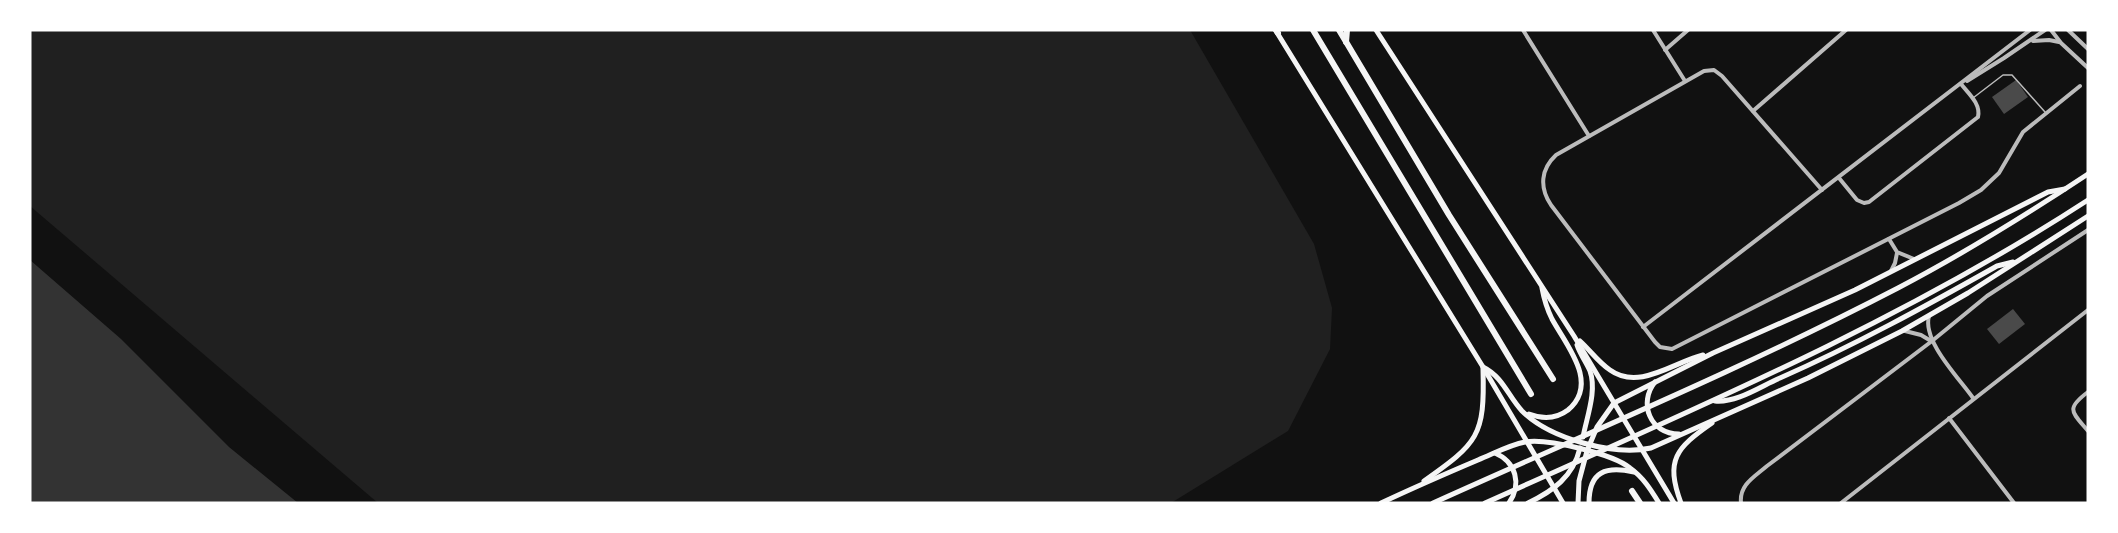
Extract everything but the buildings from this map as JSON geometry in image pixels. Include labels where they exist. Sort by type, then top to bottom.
[{"type":"highway","points":[[1313,30],[1531,394]]},
{"type":"highway","points":[[1339,30],[1449,215],[1553,379]]},
{"type":"highway","points":[[1346,42],[1347,30]]},
{"type":"highway","points":[[1632,503],[1632,491],[1640,503]]},
{"type":"main road","points":[[1376,30],[1574,336],[1674,503]]},
{"type":"main road","points":[[1276,31],[1483,367],[1563,503]]},
{"type":"main road","points":[[1433,503],[1786,343],[1898,288],[1963,252],[2088,174]]},
{"type":"main road","points":[[1578,503],[1579,481],[1587,452],[1602,418],[1614,403],[1713,353],[1811,311],[2048,192],[2067,189]]},
{"type":"main road","points":[[1485,503],[1714,400],[1907,307],[1985,263],[2088,200]]},
{"type":"main road","points":[[1483,367],[1499,379],[1522,411],[1546,428],[1590,445],[1642,450],[1659,445],[1808,378],[1902,331],[2088,216]]},
{"type":"main road","points":[[1714,400],[1731,399],[1800,369],[1882,330],[1998,266],[2015,262]]},
{"type":"main road","points":[[1522,411],[1543,418],[1562,414],[1576,400],[1581,386],[1580,368],[1549,312],[1541,284]]},
{"type":"main road","points":[[1574,336],[1604,366],[1626,377],[1648,376],[1691,358],[1713,353]]},
{"type":"main road","points":[[1528,503],[1554,489],[1571,472],[1580,450],[1592,394],[1592,382],[1574,336]]},
{"type":"main road","points":[[1412,489],[1458,456],[1473,439],[1480,426],[1484,410],[1483,367]]},
{"type":"main road","points":[[1656,380],[1647,397],[1646,407],[1649,417],[1662,431],[1682,434]]},
{"type":"main road","points":[[1681,503],[1674,481],[1674,465],[1678,455],[1687,442],[1723,416]]},
{"type":"main road","points":[[1381,503],[1495,453],[1526,442],[1559,443],[1616,459],[1636,472],[1659,503]]},
{"type":"main road","points":[[1495,453],[1510,463],[1515,473],[1516,491],[1509,503]]},
{"type":"main road","points":[[1589,503],[1590,486],[1599,474],[1617,470],[1636,472]]},
{"type":"street","points":[[1523,30],[1589,136]]},
{"type":"street","points":[[1653,30],[1685,81]]},
{"type":"street","points":[[1665,50],[1688,30]]},
{"type":"street","points":[[1753,111],[1846,30]]},
{"type":"street","points":[[1643,327],[2030,30]]},
{"type":"street","points":[[1961,84],[2030,42],[2045,30]]},
{"type":"street","points":[[2051,30],[2061,43],[2088,68]]},
{"type":"street","points":[[2071,31],[2088,49]]},
{"type":"street","points":[[2030,42],[2042,40],[2061,43]]},
{"type":"street","points":[[1822,190],[1719,72],[1709,70],[1685,81],[1557,155],[1549,162],[1542,179],[1543,188],[1551,205],[1643,327],[1659,346],[1672,349],[1981,190],[1999,173],[2023,132],[2080,86]]},
{"type":"street","points":[[1839,178],[1857,200],[1867,203],[1976,119],[1980,111],[1961,84]]},
{"type":"street","points":[[1741,503],[1740,496],[1745,484],[1987,296],[2088,230]]},
{"type":"street","points":[[1889,239],[1897,252],[1914,259]]},
{"type":"street","points":[[1890,272],[1897,252]]},
{"type":"street","points":[[1841,503],[2088,310]]},
{"type":"street","points":[[1929,316],[1928,332],[1932,341],[1973,398]]},
{"type":"street","points":[[1902,331],[1921,335],[1932,341]]},
{"type":"street","points":[[2088,392],[2075,402],[2073,411],[2088,431]]},
{"type":"street","points":[[1949,418],[2014,503]]},
{"type":"lane","points":[[1972,98],[2003,75],[2012,75],[2045,113]]},
{"type":"shaded area","points":[[30,30],[1190,30],[1314,244],[1332,308],[1330,349],[1288,431],[1171,503],[378,503],[30,206]]},
{"type":"shaded area","points":[[30,260],[121,339],[229,447],[298,503],[30,503]]}]
